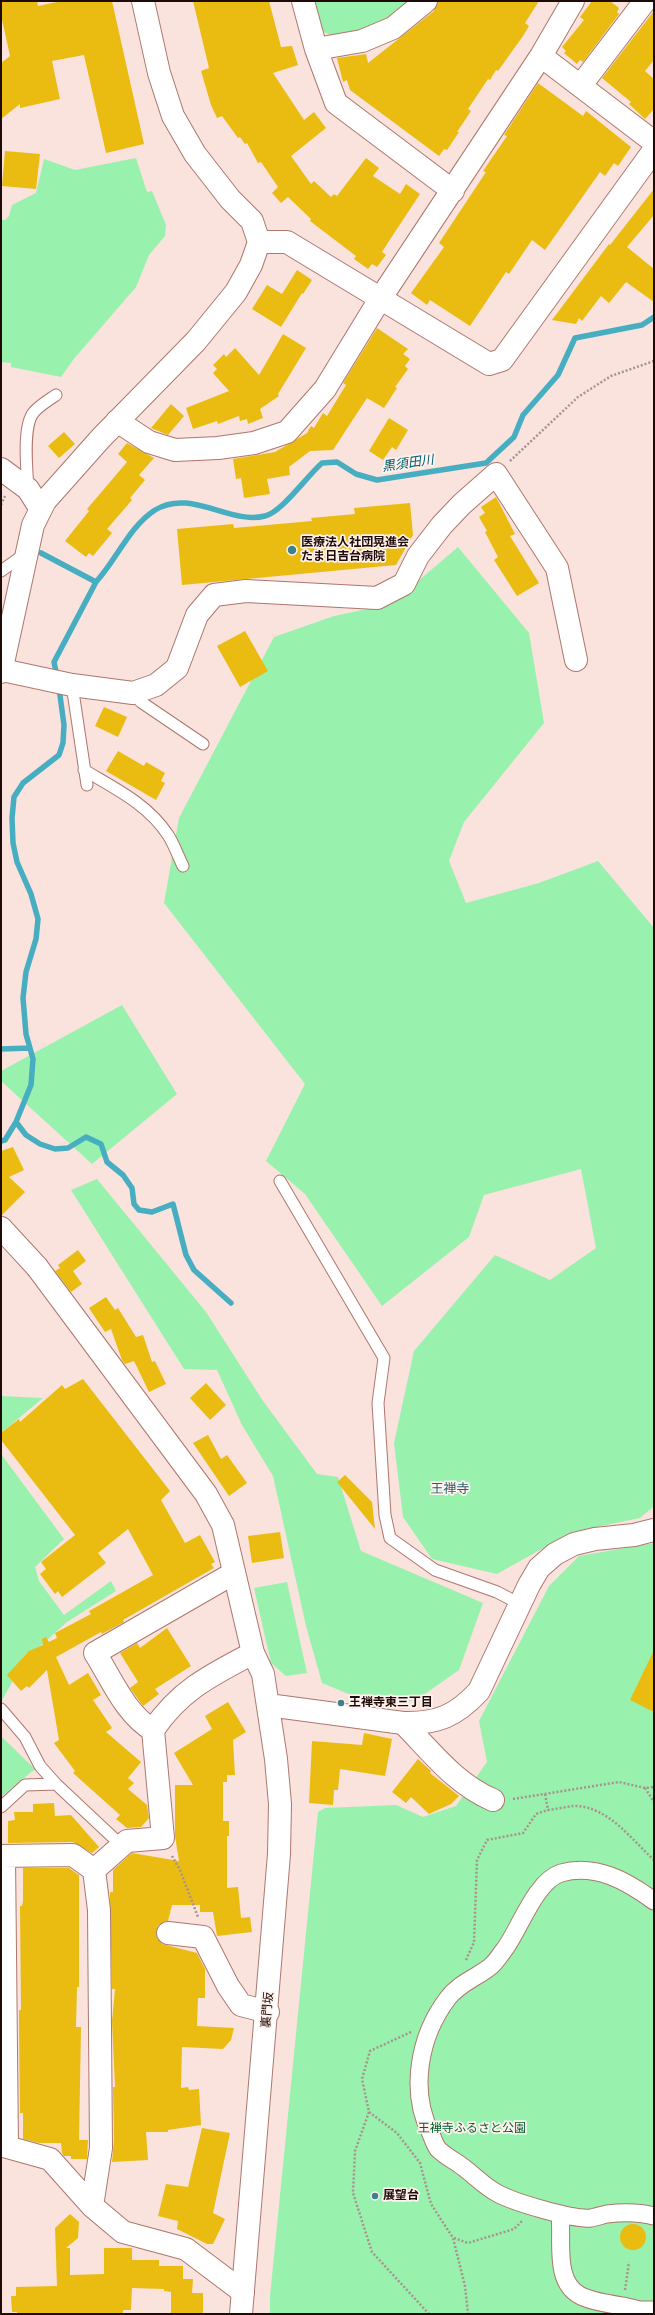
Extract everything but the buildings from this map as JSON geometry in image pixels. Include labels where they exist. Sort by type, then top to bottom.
[{"type":"street","points":[[143,1],[159,73],[173,116],[195,154],[230,199],[252,221],[259,242],[251,264],[236,292],[196,341],[117,421],[40,508],[33,525],[1,671],[72,685],[133,693],[156,685],[177,668],[197,615],[214,595],[246,591],[377,598],[404,584],[418,556],[442,525],[462,504],[496,474],[557,568],[576,660]]},
{"type":"street","points":[[303,1],[316,49],[336,103],[453,190]]},
{"type":"street","points":[[316,49],[362,41],[393,28],[426,1]]},
{"type":"street","points":[[117,421],[149,442],[175,450],[218,448],[254,443],[286,432],[325,389],[380,299],[541,56],[573,1]]},
{"type":"street","points":[[581,85],[645,1]]},
{"type":"street","points":[[541,56],[654,142]]},
{"type":"street","points":[[259,242],[287,242],[489,364],[502,360],[654,150]]},
{"type":"street","points":[[1,469],[28,489],[40,508]]},
{"type":"street","name":"裏門坂","points":[[1,1228],[37,1267],[206,1494],[223,1525],[253,1653],[263,1674],[276,1759],[280,1811],[279,1854],[268,2012],[240,2314]]},
{"type":"street","points":[[268,1705],[403,1723],[421,1724],[437,1721],[467,1704],[479,1691],[490,1671],[520,1604],[540,1568],[555,1554],[574,1544],[595,1539],[634,1535],[654,1530]]},
{"type":"street","points":[[153,1730],[142,1724],[123,1699],[95,1653],[234,1573]]},
{"type":"street","points":[[94,1870],[127,1841],[163,1838],[153,1730],[165,1711],[201,1680],[253,1653]]},
{"type":"street","points":[[403,1723],[448,1772],[480,1794],[493,1800]]},
{"type":"street","points":[[92,2206],[101,2148],[99,1910],[94,1870],[73,1855],[2,1856],[4,2131],[8,2147],[50,2159],[92,2206],[123,2232],[186,2249],[243,2292]]},
{"type":"street","points":[[654,1901],[636,1887],[607,1873],[584,1870],[560,1873],[541,1889],[519,1922],[506,1948],[491,1966],[467,1981],[449,1997],[434,2021],[423,2052],[419,2101],[423,2118],[438,2148],[481,2183],[499,2194],[560,2215],[591,2218],[607,2214],[634,2213],[654,2216]]},
{"type":"street","points":[[168,1933],[203,1937],[228,1986],[241,2005],[268,2012]]},
{"type":"street","points":[[560,2215],[562,2267],[569,2284],[580,2296],[623,2310],[654,2310]]},
{"type":"lane","points":[[28,489],[27,443],[29,420],[34,412],[56,395]]},
{"type":"lane","points":[[1,571],[27,553]]},
{"type":"lane","points":[[72,685],[87,785]]},
{"type":"lane","points":[[133,693],[141,702],[203,744]]},
{"type":"lane","points":[[84,770],[140,804],[158,820],[169,836],[183,866]]},
{"type":"lane","points":[[280,1181],[384,1358],[378,1403],[385,1515],[390,1538],[434,1570],[497,1592],[520,1604]]},
{"type":"lane","points":[[1,1709],[25,1737],[40,1766],[56,1784],[122,1845]]},
{"type":"lane","points":[[1,1807],[25,1785],[56,1784]]},
{"type":"path","points":[[496,474],[578,397],[611,376],[654,361]]},
{"type":"path","points":[[493,1800],[502,1801],[619,1782],[645,1788],[654,1787]]},
{"type":"path","points":[[645,1788],[654,1802]]},
{"type":"path","points":[[545,1794],[548,1810]]},
{"type":"path","points":[[462,1965],[467,1960],[474,1942],[478,1860],[487,1840],[523,1834],[536,1814],[548,1810],[574,1806],[594,1810],[613,1820],[654,1860]]},
{"type":"path","points":[[163,1838],[183,1877],[194,1903],[203,1937]]},
{"type":"path","points":[[416,2029],[370,2051],[362,2079],[369,2112],[355,2151],[353,2193],[372,2252],[429,2314]]},
{"type":"path","points":[[369,2112],[397,2133],[420,2164],[431,2204],[453,2238],[465,2286],[468,2314]]},
{"type":"path","points":[[453,2238],[468,2243],[514,2229],[534,2206]]},
{"type":"path","points":[[623,2310],[630,2262]]},
{"type":"green space","points":[[311,1],[407,1],[391,17],[354,32],[330,35],[320,30]]},
{"type":"green space","points":[[136,158],[147,192],[152,191],[166,225],[165,236],[149,255],[136,287],[73,360],[61,377],[11,367],[11,363],[1,362],[1,220],[5,220],[9,216],[12,205],[36,193],[44,159],[75,170]]},
{"type":"green space","points":[[458,547],[529,633],[544,723],[464,822],[449,861],[466,903],[539,883],[598,861],[654,928],[654,1506],[640,1518],[572,1532],[497,1574],[432,1559],[403,1517],[394,1443],[414,1351],[495,1255],[550,1280],[596,1248],[581,1169],[484,1195],[469,1237],[382,1306],[305,1194],[266,1161],[305,1084],[164,903],[179,818],[274,637],[334,616],[391,604]]},
{"type":"green space","points":[[122,1005],[177,1094],[92,1164],[1,1081],[1,1071]]},
{"type":"green space","points":[[97,1179],[206,1312],[263,1401],[317,1474],[338,1477],[361,1551],[483,1603],[459,1670],[415,1701],[361,1699],[322,1683],[306,1626],[273,1476],[242,1425],[217,1370],[184,1369],[71,1190]]},
{"type":"green space","points":[[1,1396],[43,1398],[1,1433]]},
{"type":"green space","points":[[1,1454],[64,1539],[35,1567],[39,1581],[64,1615],[111,1581],[116,1591],[67,1622],[24,1661],[1,1702]]},
{"type":"green space","name":"王禅寺ふるさと公園","points":[[654,1543],[654,2314],[270,2314],[270,2296],[318,1812],[325,1808],[396,1805],[423,1817],[456,1806],[487,1762],[479,1721],[549,1586],[579,1556]]},
{"type":"green space","points":[[287,1582],[307,1673],[286,1676],[271,1663],[254,1588]]},
{"type":"green space","points":[[1,1736],[35,1769],[1,1797]]},
{"type":"waterway","name":"黒須田川","points":[[57,677],[54,662],[96,582],[130,534],[155,510],[169,504],[182,503],[196,505],[238,516],[265,516],[272,513],[287,501],[322,463],[337,462],[356,474],[377,480],[486,463],[514,437],[523,415],[558,375],[575,338],[642,325],[654,317]]},
{"type":"waterway","points":[[41,553],[96,582]]},
{"type":"waterway","points":[[1,1141],[5,1140],[16,1122],[31,1085],[33,1059],[26,1034],[23,998],[26,972],[36,939],[38,919],[31,894],[17,862],[13,843],[12,818],[14,797],[23,783],[59,755],[63,743],[64,725],[59,688]]},
{"type":"waterway","points":[[1,1049],[30,1048]]},
{"type":"waterway","points":[[16,1122],[26,1135],[40,1144],[55,1149],[68,1148],[86,1137],[101,1144],[107,1162],[123,1175],[132,1188],[134,1204],[139,1210],[152,1212],[173,1204],[186,1255],[194,1270],[231,1303]]},
{"type":"place","name":"医療法人社団晃進会 たま日吉台病院","points":[[292,550]]},
{"type":"place","name":"王禅寺東三丁目","points":[[341,1703]]},
{"type":"place","name":"展望台","points":[[375,2196]]},
{"type":"district","name":"王禅寺","points":[[450,1490]]}]
